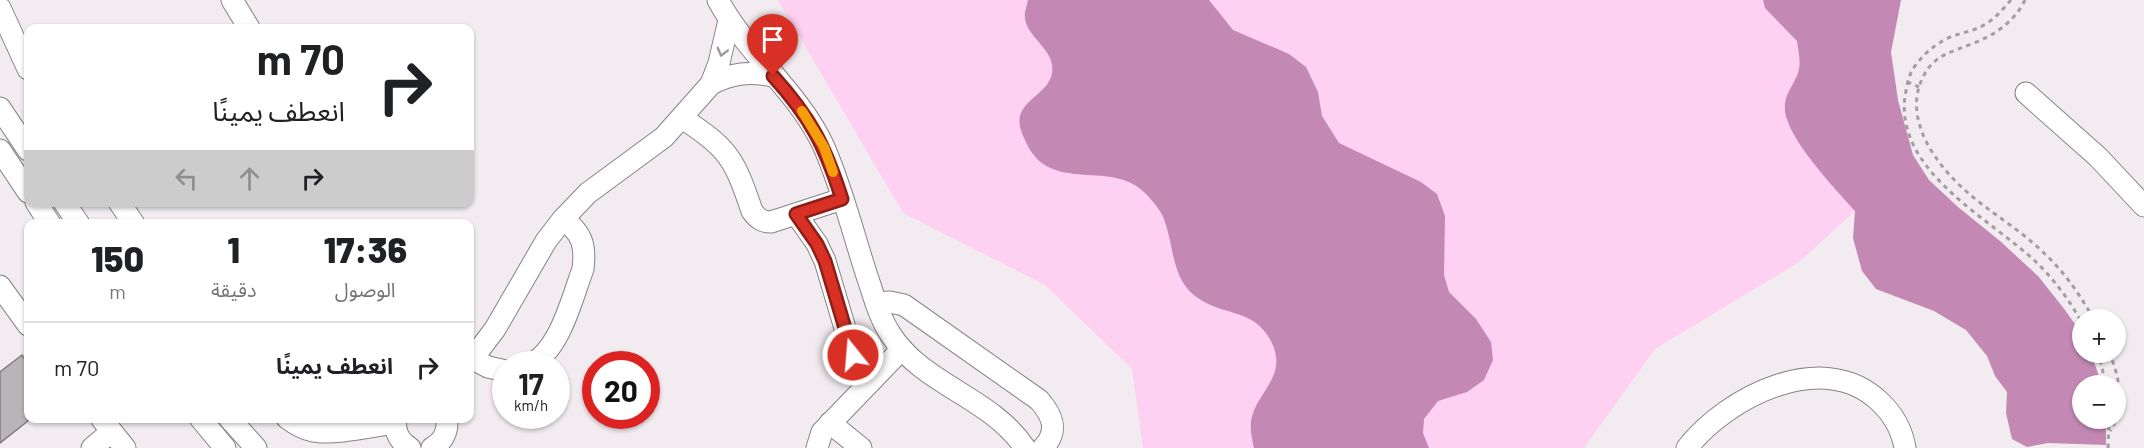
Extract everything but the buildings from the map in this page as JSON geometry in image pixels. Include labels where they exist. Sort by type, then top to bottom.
[{"type":"street","points":[[232,0],[247,24]]},
{"type":"street","points":[[718,0],[729,20],[773,76],[793,97],[810,121],[824,147],[876,303],[887,328],[902,349],[920,365],[1002,421],[1025,448]]},
{"type":"street","points":[[0,8],[24,60]]},
{"type":"street","points":[[474,357],[495,329],[546,241],[563,219],[588,193],[641,155],[682,118],[711,84],[719,63],[729,20]]},
{"type":"street","points":[[711,84],[726,76],[741,73],[773,76]]},
{"type":"street","points":[[2026,93],[2098,157],[2144,206]]},
{"type":"street","points":[[0,108],[24,144]]},
{"type":"street","points":[[682,118],[715,140],[726,152],[735,165],[757,218],[764,222],[771,222],[842,199]]},
{"type":"street","points":[[0,150],[24,186]]},
{"type":"street","points":[[796,214],[817,244],[825,261],[857,365],[871,381]]},
{"type":"street","points":[[548,351],[583,268],[585,254],[582,240],[574,228],[563,219]]},
{"type":"street","points":[[0,286],[24,319]]},
{"type":"street","points":[[876,303],[904,304],[1039,400],[1048,411],[1053,425],[1051,440],[1043,448]]},
{"type":"street","points":[[817,448],[822,432],[902,349]]},
{"type":"street","points":[[474,362],[492,368]]},
{"type":"street","points":[[1687,448],[1712,422],[1741,401],[1780,385],[1820,378],[1850,383],[1874,396],[1898,426],[1905,448]]},
{"type":"street","points":[[204,423],[225,448]]},
{"type":"street","points":[[234,423],[256,448]]},
{"type":"street","points":[[294,423],[314,431],[329,431],[383,423]]},
{"type":"street","points":[[396,423],[395,430],[404,446]]},
{"type":"street","points":[[437,447],[444,437],[447,423]]},
{"type":"street","points":[[830,423],[861,448]]},
{"type":"street","points":[[92,448],[112,433]]},
{"type":"path","points":[[2010,0],[2000,13],[1986,24],[1968,33],[1946,39],[1927,51],[1913,69],[1908,82],[1903,113],[1908,135],[1930,170],[1957,200],[2014,242],[2037,263],[2073,309]]},
{"type":"path","points":[[2025,0],[2009,22],[1992,35],[1952,50],[1935,60],[1923,75],[1915,112],[1920,130],[1940,162],[1965,191],[2022,233],[2045,254],[2067,278],[2087,309]]},
{"type":"path","points":[[1908,82],[1919,87]]},
{"type":"path","points":[[2109,448],[2110,431],[2120,409],[2114,363]]},
{"type":"shaded area","points":[[778,0],[1869,0],[1855,211],[1798,263],[1655,349],[1584,448],[1143,448],[1132,369],[1045,285],[903,213]]},
{"type":"shaded area","points":[[1028,0],[1209,0],[1233,30],[1289,54],[1306,67],[1318,92],[1322,116],[1339,143],[1421,182],[1437,194],[1445,216],[1444,275],[1449,292],[1476,319],[1491,342],[1493,360],[1484,380],[1467,392],[1438,401],[1424,419],[1423,433],[1429,448],[1254,448],[1251,421],[1254,410],[1274,374],[1276,364],[1276,354],[1264,330],[1246,317],[1205,303],[1187,289],[1178,272],[1162,215],[1148,196],[1134,184],[1118,178],[1066,173],[1050,168],[1037,158],[1026,142],[1020,126],[1020,116],[1027,104],[1050,80],[1052,73],[1050,58],[1027,25],[1025,11]]},
{"type":"shaded area","points":[[1763,0],[1901,0],[1891,52],[1898,100],[1913,155],[1929,180],[2038,276],[2072,320],[2072,363],[2094,363],[2099,375],[2072,375],[2072,429],[2106,429],[2106,445],[2048,443],[2027,447],[2012,439],[2006,413],[2007,392],[1995,376],[1987,356],[1966,330],[1934,311],[1876,289],[1862,271],[1853,238],[1855,211],[1811,160],[1791,130],[1785,104],[1800,66],[1797,41],[1765,8]]},
{"type":"slow traffic","points":[[802,111],[824,147],[833,172]]},
{"type":"route","points":[[773,76],[793,97],[810,121],[824,147],[842,199],[796,214],[808,228],[825,261],[853,355]]}]
